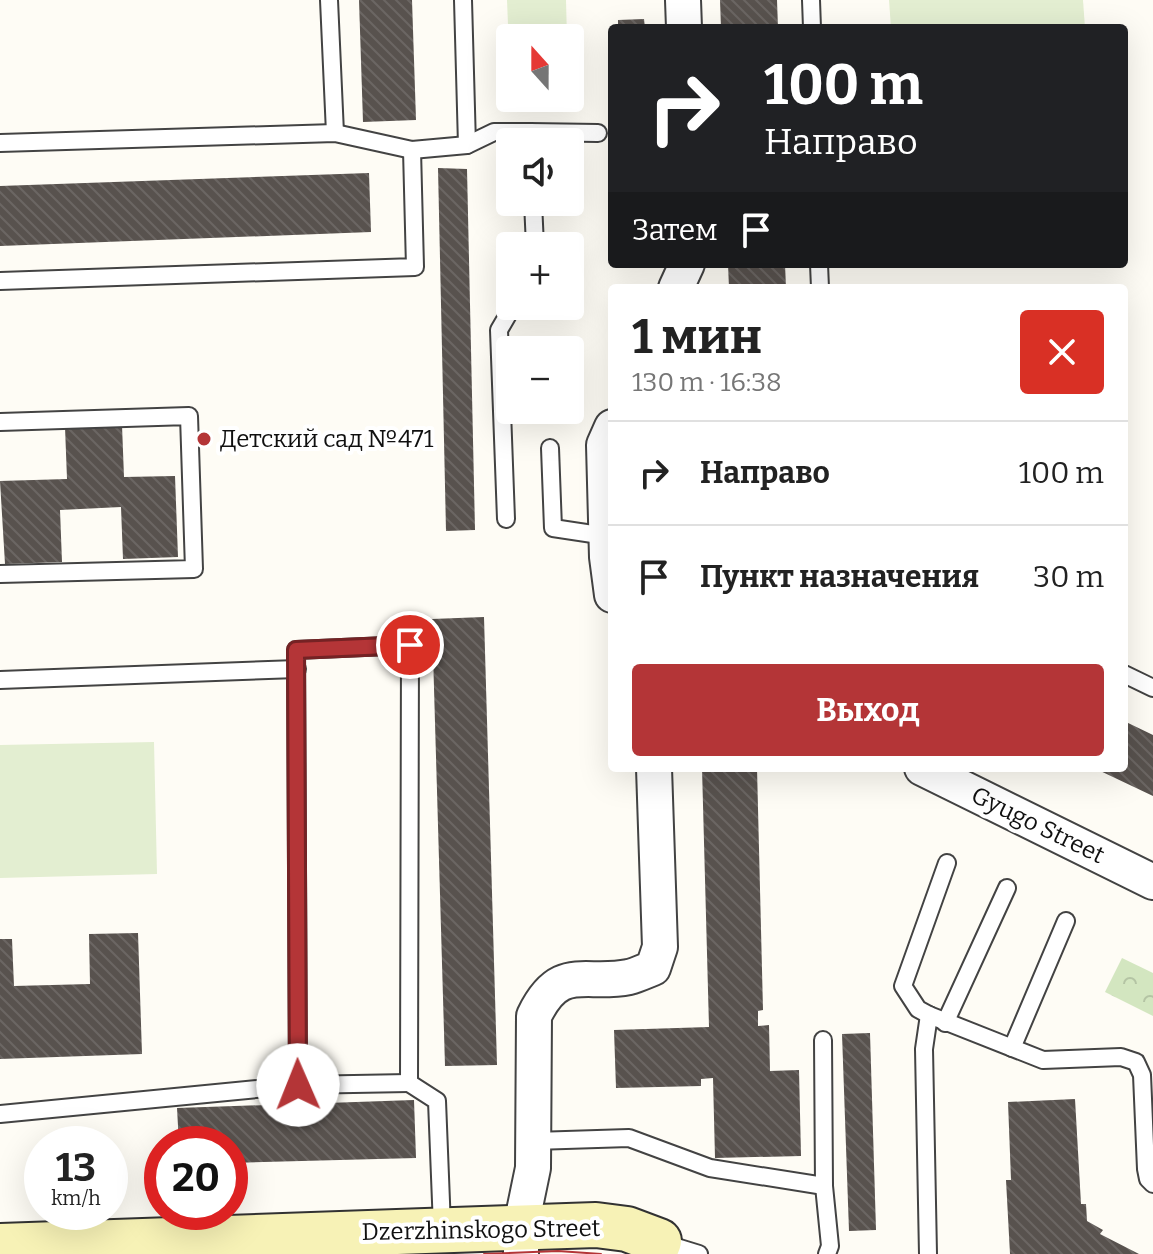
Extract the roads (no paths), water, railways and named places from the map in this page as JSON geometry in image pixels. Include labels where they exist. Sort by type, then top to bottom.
[{"type":"main road","name":"Dzerzhinskogo Street","points":[[0,1246],[442,1230],[521,1240],[596,1225],[627,1229],[670,1250]]},
{"type":"street","points":[[683,0],[684,24]]},
{"type":"street","points":[[608,436],[604,445],[608,556]]},
{"type":"street","points":[[521,1240],[533,1168],[534,1016],[544,995],[568,979],[630,977],[653,968],[660,947],[654,772]]},
{"type":"street","name":"Gyugo Street","points":[[930,772],[1153,882]]},
{"type":"lane","points":[[329,0],[335,133]]},
{"type":"lane","points":[[463,0],[467,145]]},
{"type":"lane","points":[[811,0],[812,24]]},
{"type":"lane","points":[[0,143],[335,133],[412,150],[467,145],[496,132]]},
{"type":"lane","points":[[584,134],[598,133]]},
{"type":"lane","points":[[0,281],[415,267],[412,150]]},
{"type":"lane","points":[[505,320],[499,330],[506,519]]},
{"type":"lane","points":[[0,422],[189,416],[194,569],[0,574]]},
{"type":"lane","points":[[550,448],[553,528],[606,536]]},
{"type":"lane","points":[[298,1085],[296,650],[410,645],[409,1083]]},
{"type":"lane","points":[[0,680],[297,669]]},
{"type":"lane","points":[[1128,676],[1153,688]]},
{"type":"lane","points":[[947,863],[903,986],[918,1009],[929,1015],[1043,1060],[1121,1057],[1136,1062],[1142,1075],[1146,1169],[1148,1179],[1153,1184]]},
{"type":"lane","points":[[945,1023],[1007,888]]},
{"type":"lane","points":[[1012,1048],[1066,921]]},
{"type":"lane","points":[[928,1254],[924,1049],[929,1015]]},
{"type":"lane","points":[[823,1040],[824,1186],[830,1246],[827,1254]]},
{"type":"lane","points":[[0,1114],[298,1085],[409,1083],[437,1101],[442,1230]]},
{"type":"lane","points":[[534,1141],[629,1138],[710,1168],[824,1186]]},
{"type":"tram line","points":[[484,1254],[558,1251],[601,1254]]},
{"type":"place","name":"Детский сад №471","points":[[204,439]]}]
